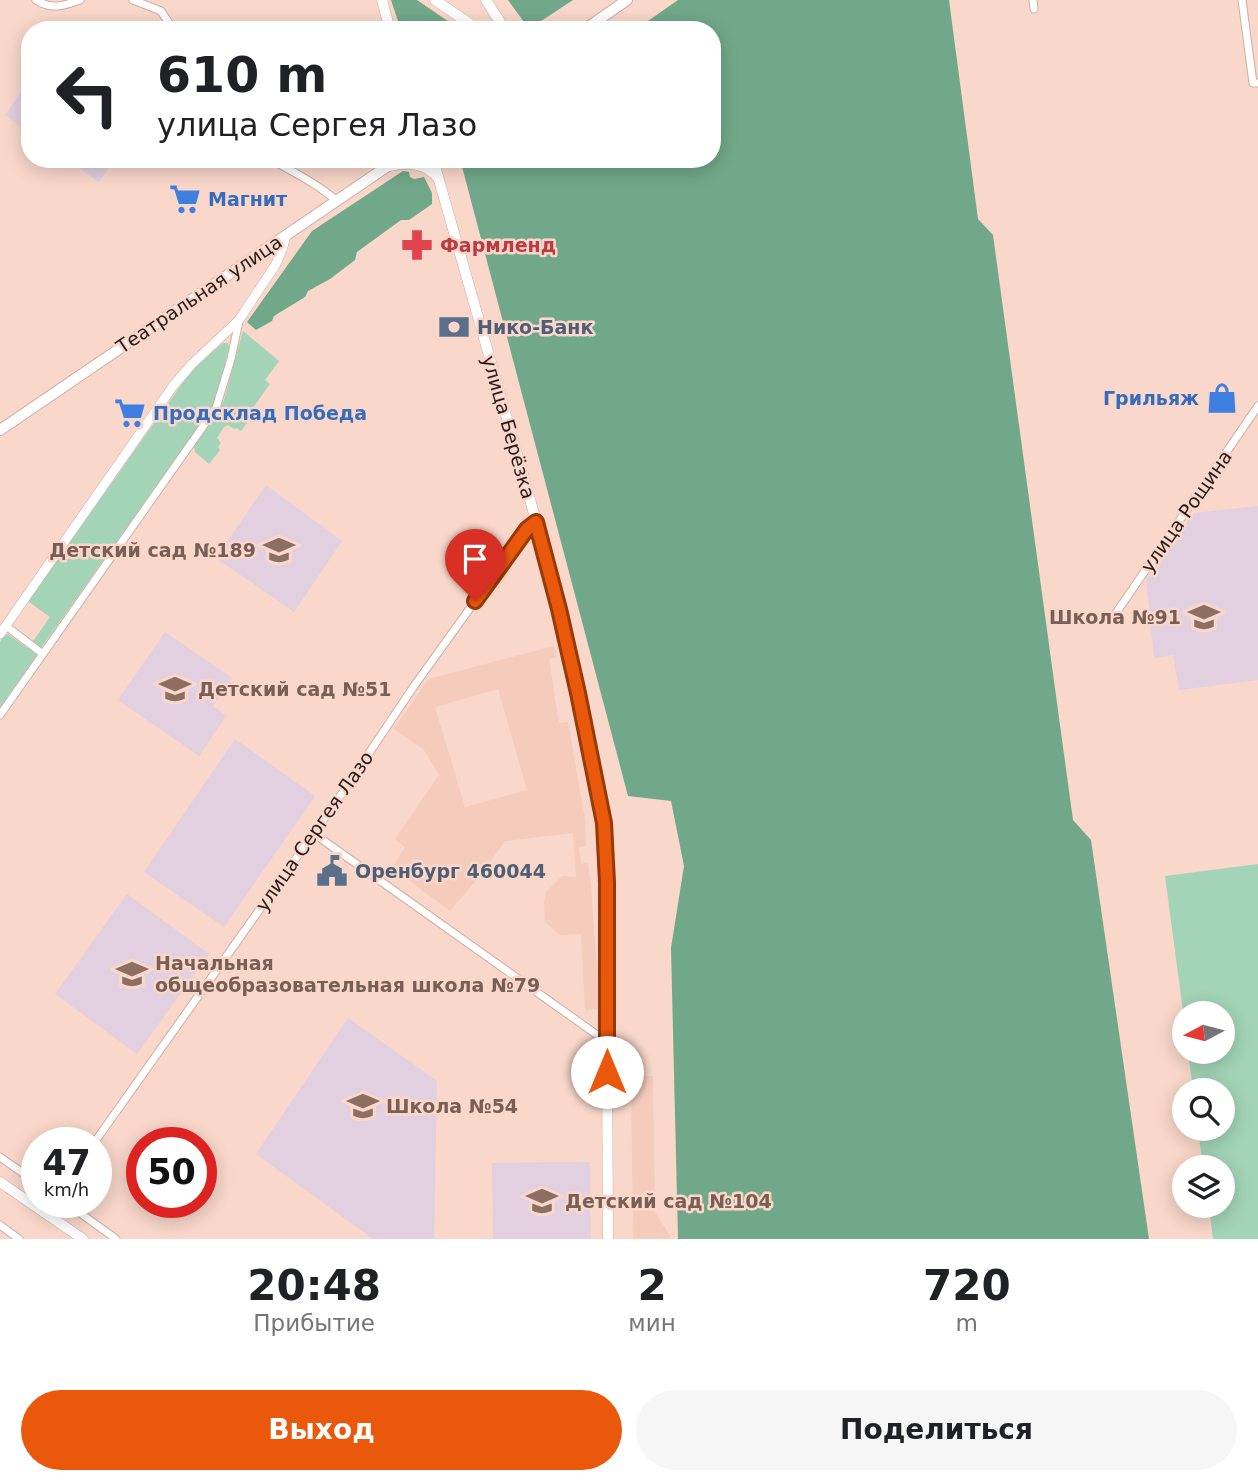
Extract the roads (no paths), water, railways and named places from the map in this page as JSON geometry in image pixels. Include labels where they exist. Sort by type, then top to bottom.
[{"type":"main road","points":[[382,0],[388,21]]},
{"type":"main road","points":[[435,0],[466,21]]},
{"type":"main road","points":[[486,0],[499,21]]},
{"type":"main road","points":[[597,21],[627,0]]},
{"type":"main road","name":"Театральная улица","points":[[0,430],[385,168]]},
{"type":"main road","points":[[426,168],[440,181]]},
{"type":"main road","name":"улица Берёзка","points":[[436,168],[559,609],[604,823],[607,872],[608,1239]]},
{"type":"main road","points":[[0,1181],[83,1239]]},
{"type":"street","points":[[36,0],[51,7],[80,0]]},
{"type":"street","points":[[132,0],[161,11],[168,21]]},
{"type":"street","points":[[1033,0],[1034,9]]},
{"type":"street","points":[[1242,0],[1253,83],[1258,83]]},
{"type":"street","points":[[286,168],[337,201]]},
{"type":"street","points":[[43,654],[3,630],[173,386],[192,364],[239,320],[276,264],[286,236]]},
{"type":"street","points":[[0,715],[216,408],[231,359],[239,320]]},
{"type":"street","name":"улица Рощина","points":[[1114,616],[1258,406]]},
{"type":"street","name":"улица Сергея Лазо","points":[[105,1127],[457,624],[527,529],[536,522]]},
{"type":"street","points":[[313,833],[607,1042]]},
{"type":"street","points":[[0,1157],[21,1171]]},
{"type":"street","points":[[87,1218],[116,1239]]},
{"type":"street","points":[[0,1226],[19,1239]]},
{"type":"place","name":"Магнит","points":[[185,199]]},
{"type":"place","name":"Фармленд","points":[[417,245]]},
{"type":"place","name":"Нико-Банк","points":[[454,327]]},
{"type":"place","name":"Грильяж","points":[[1222,398]]},
{"type":"place","name":"Продсклад Победа","points":[[130,413]]},
{"type":"place","name":"Детский сад №189","points":[[279,550]]},
{"type":"place","name":"Школа №91","points":[[1204,617]]},
{"type":"place","name":"Детский сад №51","points":[[175,689]]},
{"type":"place","name":"Оренбург 460044","points":[[332,871]]},
{"type":"place","name":"Начальная общеобразовательная школа №79","points":[[132,974]]},
{"type":"place","name":"Школа №54","points":[[363,1106]]},
{"type":"place","name":"Детский сад №104","points":[[542,1201]]}]
